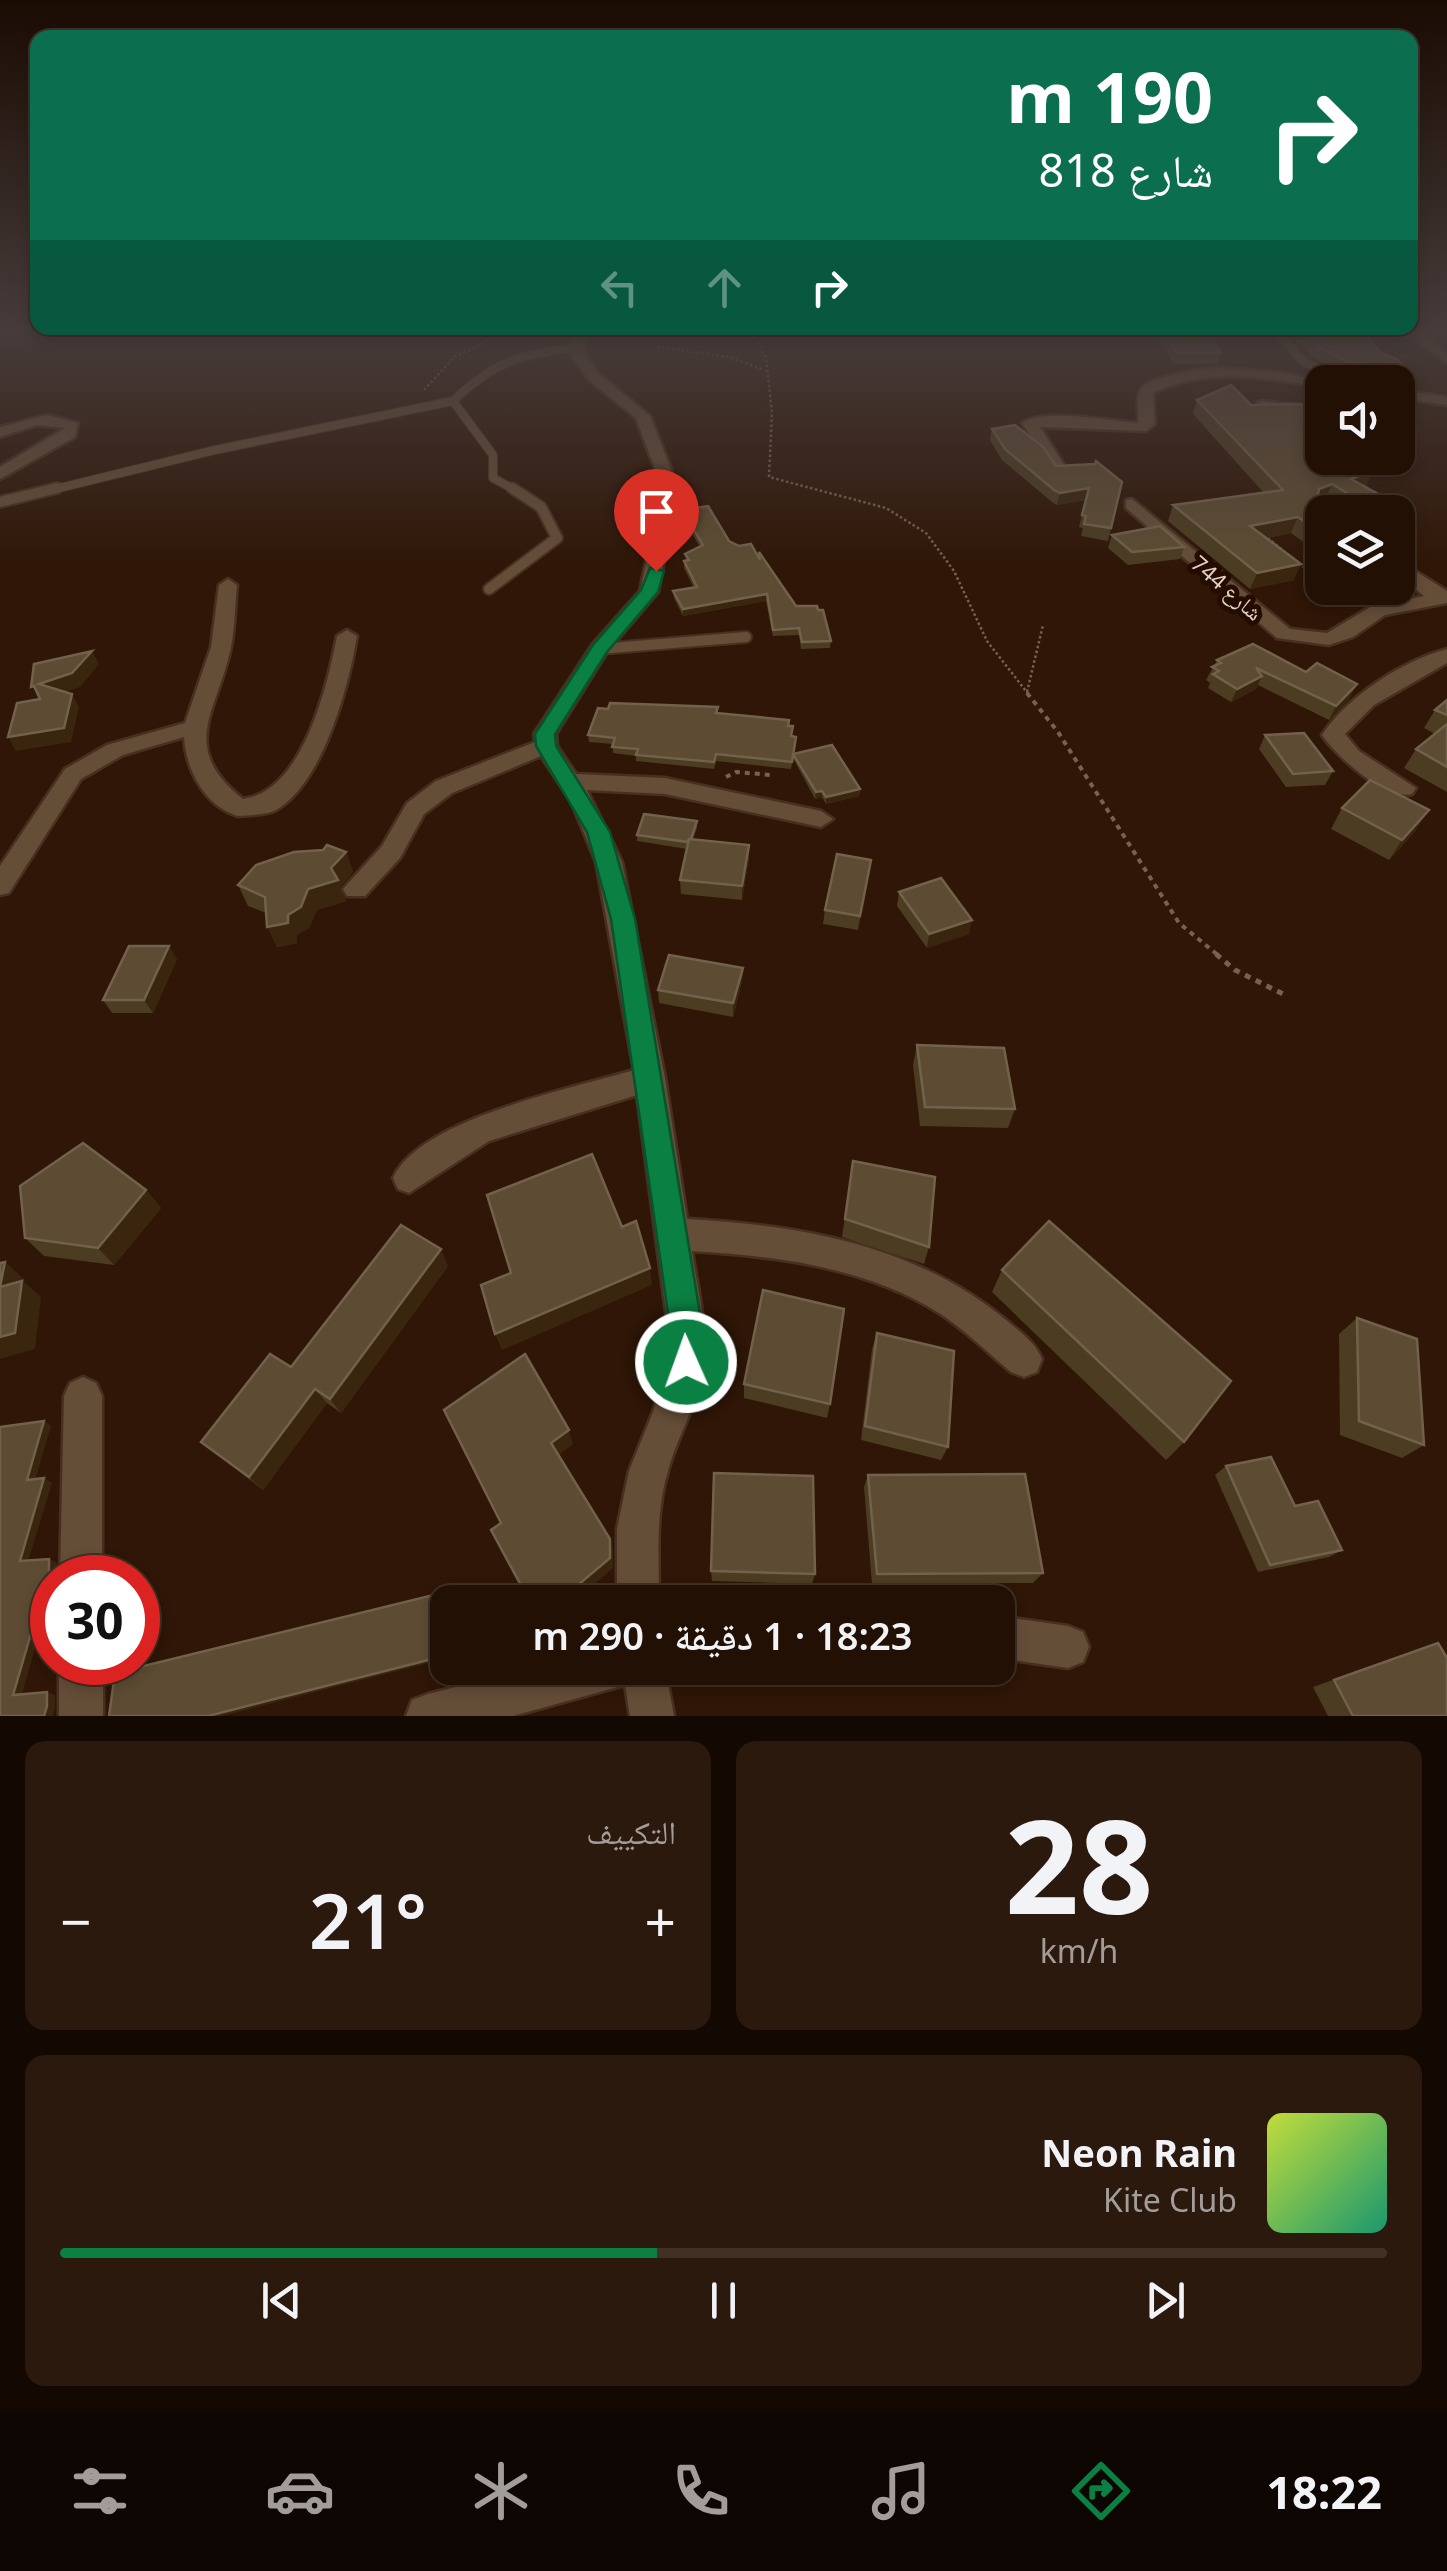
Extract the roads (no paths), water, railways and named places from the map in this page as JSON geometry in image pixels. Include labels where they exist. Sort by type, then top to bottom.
[{"type":"street","points":[[634,409],[643,416],[663,469],[668,496],[649,592],[599,649],[545,734],[546,746],[598,832],[609,862],[650,1078],[685,1320],[686,1362],[672,1413],[648,1471],[638,1529],[638,1585]]},
{"type":"street","points":[[1060,471],[1030,422],[1142,428],[1147,424],[1147,409]]},
{"type":"street","points":[[0,432],[48,420],[68,421],[73,426],[70,434],[0,474]]},
{"type":"street","name":"شارع 744","points":[[1132,504],[1284,634],[1328,639],[1346,633],[1379,610],[1443,597]]},
{"type":"street","points":[[1415,578],[1443,597]]},
{"type":"street","points":[[228,585],[220,647],[194,727],[197,760],[220,795],[238,808],[268,804],[298,772],[317,737],[342,672],[347,636]]},
{"type":"street","points":[[1404,788],[1351,756],[1333,735],[1337,724],[1358,707],[1447,656]]},
{"type":"street","points":[[0,886],[73,774],[88,762],[141,740],[194,727]]},
{"type":"street","points":[[356,889],[391,852],[415,809],[444,787],[546,746]]},
{"type":"street","points":[[569,780],[632,782],[821,818]]},
{"type":"street","points":[[409,1178],[455,1142],[481,1130],[650,1078]]},
{"type":"street","points":[[671,1234],[815,1246],[907,1279],[949,1299],[1024,1359]]},
{"type":"street","points":[[81,1555],[84,1396]]},
{"type":"street","points":[[1015,1639],[1068,1647]]},
{"type":"street","points":[[81,1685],[81,1716]]},
{"type":"street","points":[[428,1716],[548,1685]]},
{"type":"street","points":[[647,1685],[652,1716]]},
{"type":"lane","points":[[0,502],[216,450],[414,409]]},
{"type":"lane","points":[[459,409],[493,454],[493,478],[526,495],[549,513],[556,538],[490,589]]},
{"type":"lane","points":[[599,649],[746,637]]}]
